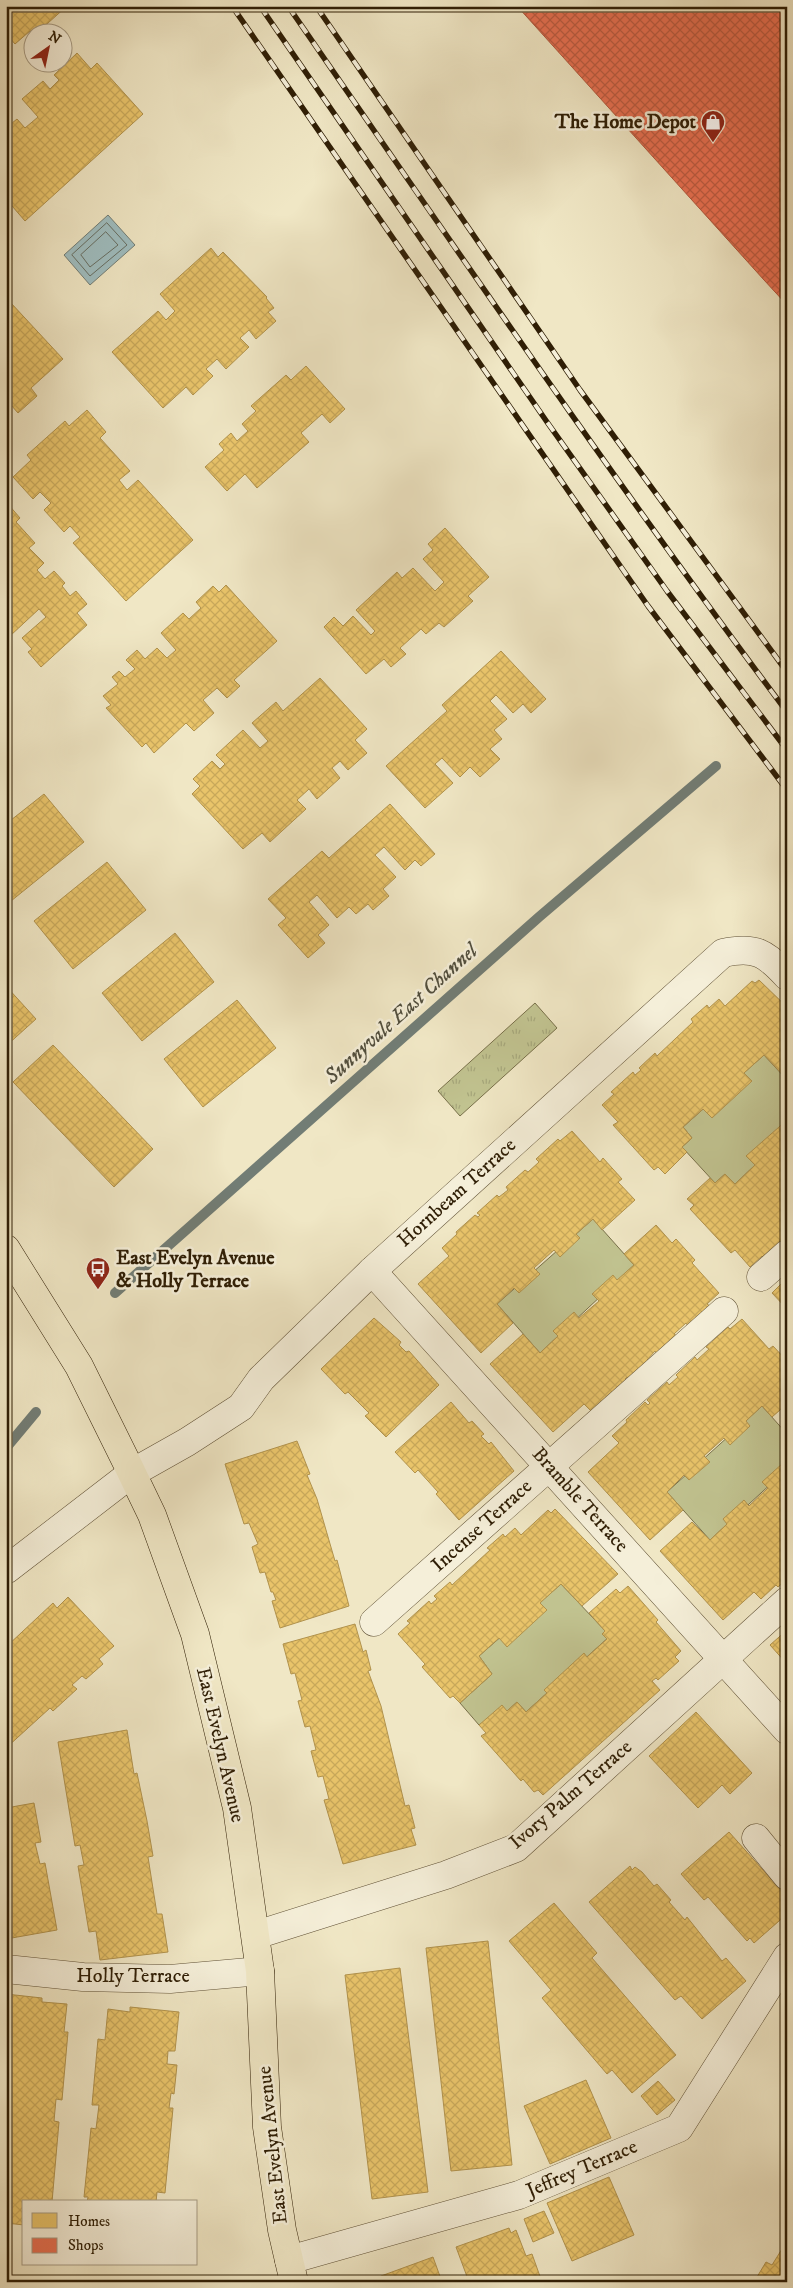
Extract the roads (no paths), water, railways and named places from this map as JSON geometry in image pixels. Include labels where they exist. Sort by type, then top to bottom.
[{"type":"main road","name":"East Evelyn Avenue","points":[[6,1249],[80,1366],[152,1515],[195,1634],[229,1771],[256,1936],[260,1971],[267,2127],[292,2271]]},
{"type":"street","name":"Hornbeam Terrace","points":[[132,1473],[187,1442],[241,1407],[261,1378],[372,1271],[564,1094],[723,954],[740,949],[755,952],[770,958],[787,976]]},
{"type":"street","points":[[761,1277],[787,1254]]},
{"type":"street","name":"Bramble Terrace","points":[[372,1271],[787,1730]]},
{"type":"street","name":"Incense Terrace","points":[[374,1622],[724,1311]]},
{"type":"street","points":[[6,1570],[132,1473]]},
{"type":"street","name":"Ivory Palm Terrace","points":[[256,1936],[446,1875],[516,1848],[787,1601]]},
{"type":"street","points":[[756,1838],[787,1876]]},
{"type":"street","name":"Jeffrey Terrace","points":[[292,2271],[519,2195],[679,2128],[787,1957]]},
{"type":"street","name":"Holly Terrace","points":[[6,1970],[83,1977],[170,1979],[260,1971]]},
{"type":"water","points":[[108,215],[135,245],[90,285],[64,255]]},
{"type":"waterway","name":"Sunnyvale East Channel","points":[[115,1293],[539,917],[716,766]]},
{"type":"waterway","name":"Sunnyvale East Channel","points":[[6,1448],[36,1412]]},
{"type":"railway","points":[[232,6],[648,606],[787,790]]},
{"type":"railway","points":[[260,6],[547,422],[667,591],[787,750]]},
{"type":"railway","points":[[288,6],[596,450],[787,712]]},
{"type":"railway","points":[[316,6],[580,390],[787,672]]},
{"type":"place","name":"The Home Depot","points":[[713,143]]},
{"type":"place","name":"East Evelyn Avenue & Holly Terrace","points":[[98,1290]]}]
